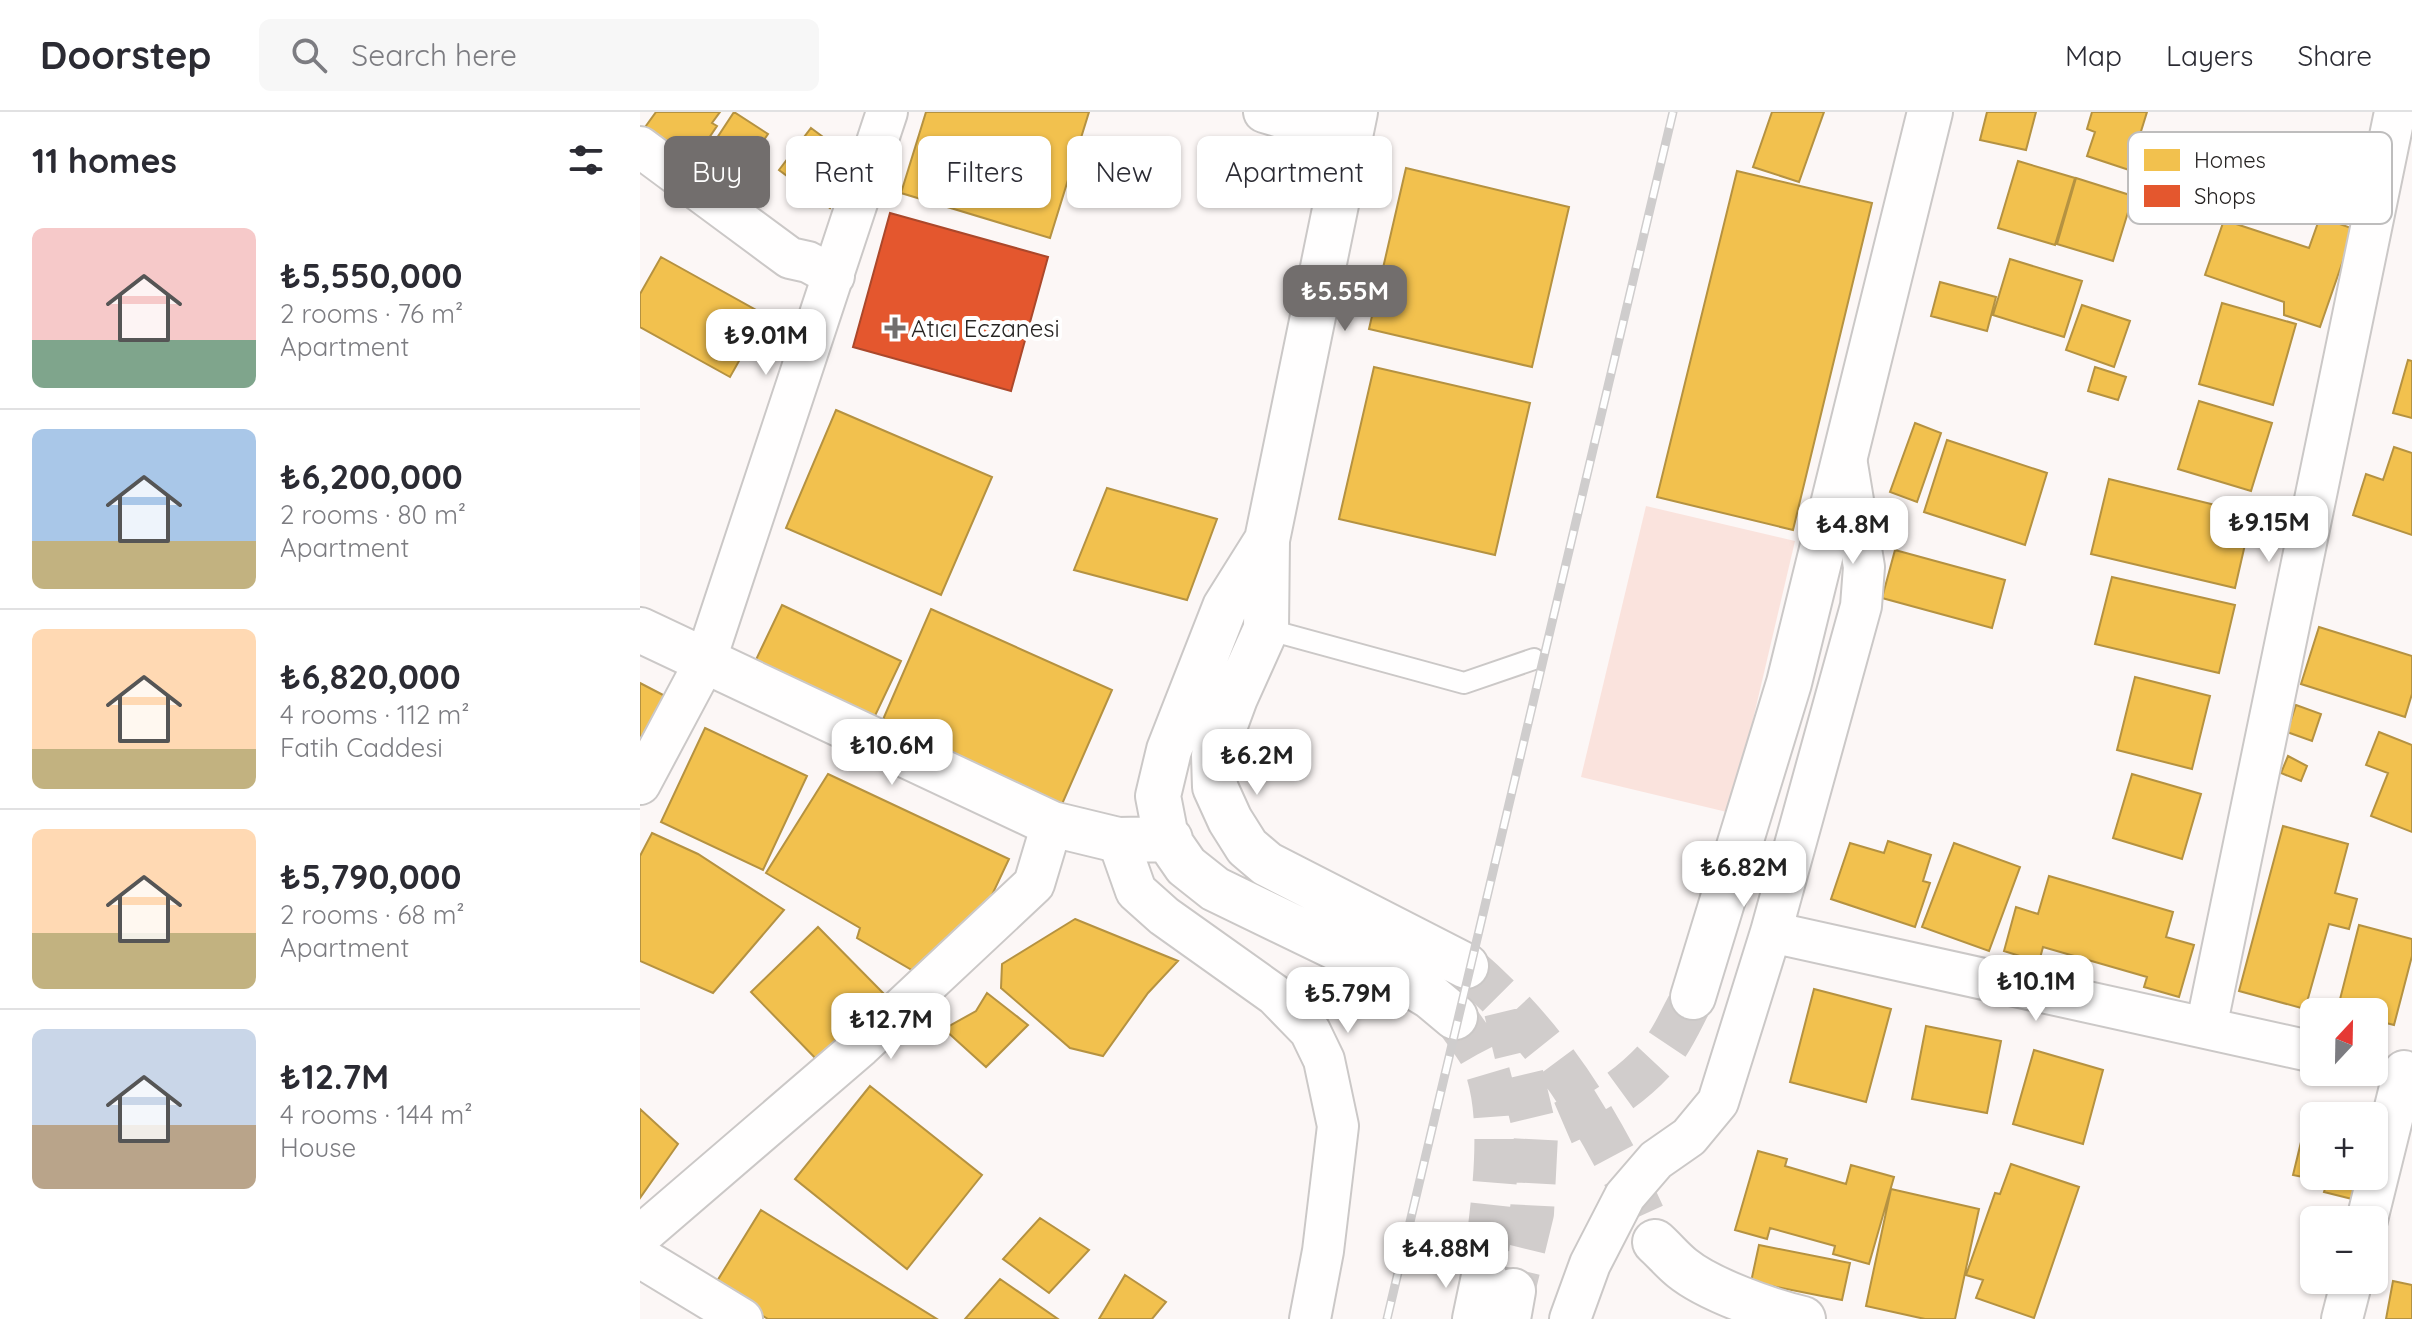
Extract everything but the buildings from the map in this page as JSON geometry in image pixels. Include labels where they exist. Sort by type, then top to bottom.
[{"type":"street","points":[[640,784],[705,662],[887,112]]},
{"type":"street","points":[[1264,112],[1353,125],[1267,540],[1266,629],[1214,755],[1215,787],[1247,847],[1267,864],[1466,966]]},
{"type":"street","points":[[1693,997],[1789,683],[1930,112]]},
{"type":"street","points":[[2391,132],[2395,112]]},
{"type":"street","points":[[640,147],[790,258],[808,262],[834,276]]},
{"type":"street","points":[[2206,1028],[2372,224]]},
{"type":"street","points":[[1570,1319],[1590,1264],[1625,1196],[1656,1160],[1689,1137],[1718,1102],[1771,932],[1861,606],[1864,567],[1846,458]]},
{"type":"street","points":[[1267,540],[1225,607],[1169,750],[1158,796],[1166,837],[1186,866],[1215,889],[1401,979],[1431,997],[1455,1017]]},
{"type":"street","points":[[640,630],[1052,824],[1118,840],[1170,839]]},
{"type":"street","points":[[640,1236],[861,1046],[1034,884],[1052,824]]},
{"type":"street","points":[[1118,840],[1136,891],[1164,916],[1275,995],[1310,1031],[1324,1060],[1338,1126],[1323,1251],[1310,1319]]},
{"type":"street","points":[[1771,932],[2300,1049]]},
{"type":"street","points":[[2370,1206],[2397,1070]]},
{"type":"street","points":[[1655,1242],[1684,1270],[1728,1293],[1803,1319]]},
{"type":"street","points":[[640,1257],[742,1319]]},
{"type":"street","points":[[2342,1319],[2348,1294]]},
{"type":"street","points":[[1475,1319],[1502,1295]]},
{"type":"lane","points":[[1266,629],[1464,683],[1534,659]]},
{"type":"shaded area","points":[[1646,506],[1795,541],[1731,813],[1581,777]]},
{"type":"tunnel","points":[[1466,966],[1527,1027],[1577,1092],[1618,1164],[1655,1242]]},
{"type":"tunnel","points":[[1563,1123],[1616,1094],[1640,1075],[1670,1040],[1693,997]]},
{"type":"tunnel","points":[[1506,1011],[1536,1135],[1532,1213],[1513,1291]]},
{"type":"tunnel","points":[[1455,1017],[1480,1053],[1494,1103],[1496,1163],[1484,1276]]},
{"type":"railway","points":[[1387,1319],[1673,112]]},
{"type":"place","name":"Atıcı Eczanesi","points":[[895,328]]}]
